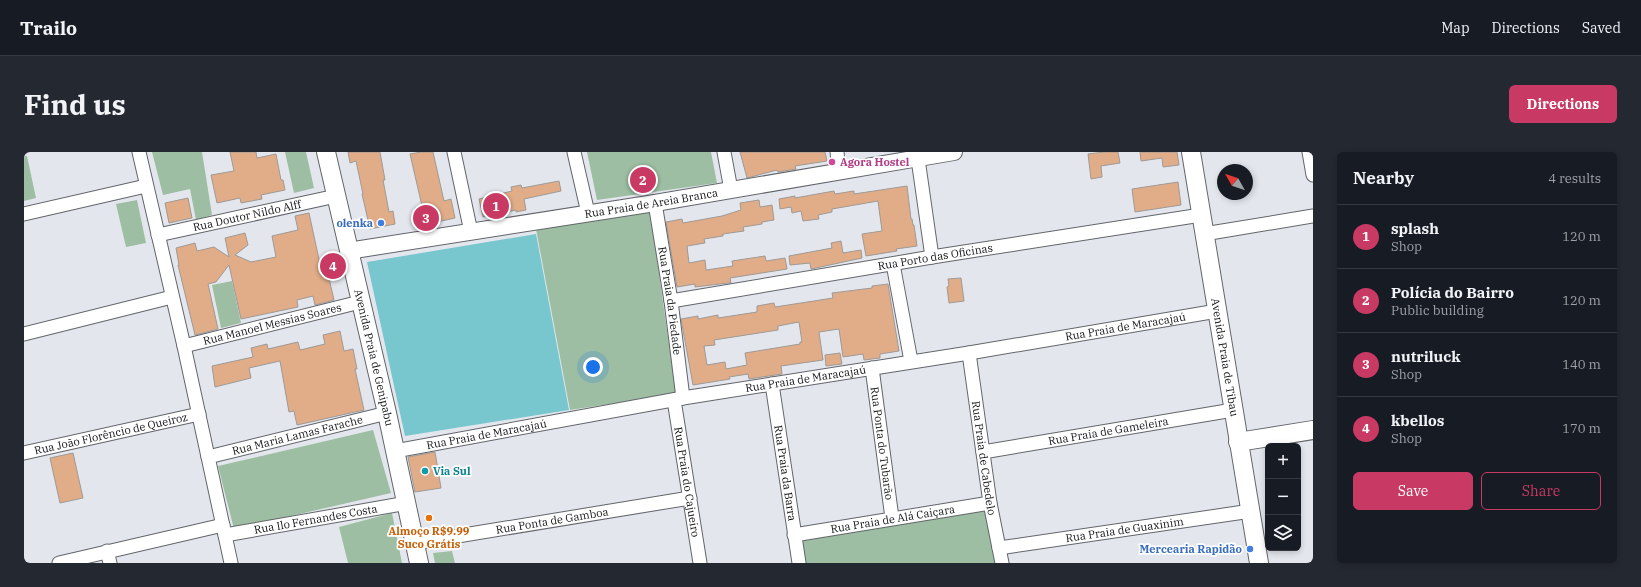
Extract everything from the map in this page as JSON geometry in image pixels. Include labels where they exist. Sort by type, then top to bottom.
[{"type":"main road","name":"Avenida Praia de Genipabu","points":[[326,152],[387,413],[419,563]]},
{"type":"main road","name":"Avenida Praia de Tibau","points":[[1191,152],[1259,563]]},
{"type":"main road","points":[[1238,442],[1313,430]]},
{"type":"street","points":[[139,152],[184,346],[231,563]]},
{"type":"street","points":[[454,152],[471,232]]},
{"type":"street","points":[[574,152],[588,213]]},
{"type":"street","points":[[724,152],[731,190]]},
{"type":"street","points":[[837,152],[839,172]]},
{"type":"street","name":"Rua Praia de Areia Branca","points":[[348,251],[588,213],[655,204],[954,152]]},
{"type":"street","points":[[1309,152],[1313,175]]},
{"type":"street","points":[[918,159],[932,257]]},
{"type":"street","points":[[24,214],[146,186]]},
{"type":"street","name":"Rua Doutor Nildo Alff","points":[[158,235],[336,196]]},
{"type":"street","name":"Rua Praia da Piedade","points":[[655,204],[671,300],[679,399]]},
{"type":"street","name":"Rua Porto das Oficinas","points":[[671,300],[1201,215]]},
{"type":"street","points":[[1204,234],[1313,216]]},
{"type":"street","points":[[893,264],[911,361]]},
{"type":"street","points":[[24,334],[172,297]]},
{"type":"street","name":"Rua Manoel Messias Soares","points":[[184,346],[360,302]]},
{"type":"street","name":"Rua Praia de Maracajaú","points":[[395,451],[679,399],[969,353],[1217,311]]},
{"type":"street","name":"Rua Praia de Cabedelo","points":[[969,353],[990,503],[1002,563]]},
{"type":"street","name":"Rua Ponta do Tubarão","points":[[872,368],[892,518]]},
{"type":"street","name":"Rua Praia da Barra","points":[[772,384],[799,563]]},
{"type":"street","name":"Rua Praia do Cajueiro","points":[[679,399],[690,498],[700,563]]},
{"type":"street","name":"Rua Praia de Gameleira","points":[[983,452],[1233,410]]},
{"type":"street","name":"Rua Maria Lamas Farache","points":[[208,457],[387,413]]},
{"type":"street","name":"Rua João Florêncio de Queiroz","points":[[24,453],[199,414]]},
{"type":"street","name":"Rua Ponta de Gamboa","points":[[415,543],[690,498]]},
{"type":"street","name":"Rua Ilo Fernandes Costa","points":[[59,563],[109,557],[224,530],[406,503]]},
{"type":"street","name":"Rua Praia de Alá Caiçara","points":[[794,535],[990,503]]},
{"type":"street","name":"Rua Praia de Guaxinim","points":[[999,548],[1251,511]]},
{"type":"green space","points":[[152,152],[202,152],[212,215],[196,220],[190,189],[163,195]]},
{"type":"green space","points":[[285,152],[306,152],[314,188],[294,193]]},
{"type":"green space","points":[[587,152],[711,152],[717,183],[597,200]]},
{"type":"green space","points":[[24,156],[27,156],[36,198],[24,201]]},
{"type":"green space","points":[[137,200],[146,243],[126,247],[116,204]]},
{"type":"green space","points":[[650,210],[676,394],[570,410],[536,229]]},
{"type":"green space","points":[[232,281],[241,323],[221,328],[212,285]]},
{"type":"green space","points":[[373,430],[391,493],[234,529],[218,466]]},
{"type":"green space","points":[[986,508],[995,563],[806,563],[802,539]]},
{"type":"green space","points":[[392,513],[402,563],[348,563],[339,527]]},
{"type":"green space","points":[[452,551],[455,563],[435,563],[433,553]]},
{"type":"water","points":[[536,234],[569,410],[405,436],[367,262]]},
{"type":"building","points":[[230,152],[256,152],[257,158],[276,154],[281,180],[283,180],[285,190],[261,195],[262,199],[241,203],[240,198],[217,203],[211,175],[234,171]]},
{"type":"building","points":[[348,152],[380,152],[389,212],[393,211],[395,224],[370,229],[356,161],[350,163]]},
{"type":"building","points":[[433,152],[444,201],[451,199],[455,218],[419,226],[415,208],[422,206],[410,154]]},
{"type":"building","points":[[740,152],[825,152],[827,161],[795,166],[796,169],[778,172],[777,170],[747,178]]},
{"type":"building","points":[[1118,152],[1120,163],[1101,166],[1102,177],[1091,179],[1088,154]]},
{"type":"building","points":[[1140,152],[1177,152],[1179,165],[1163,167],[1162,158],[1141,161]]},
{"type":"building","points":[[649,173],[651,185],[637,188],[635,176]]},
{"type":"building","points":[[559,181],[561,191],[524,199],[526,210],[516,212],[516,210],[483,217],[479,199],[512,191],[511,187],[521,185],[522,188]]},
{"type":"building","points":[[1178,182],[1181,205],[1135,212],[1132,189]]},
{"type":"building","points":[[907,186],[911,219],[914,225],[917,246],[896,249],[897,251],[866,256],[862,234],[882,231],[878,201],[832,209],[832,212],[818,215],[819,219],[803,221],[801,211],[792,213],[791,207],[780,209],[779,199],[795,196],[795,198],[834,191],[835,194],[854,191],[854,194]]},
{"type":"building","points":[[188,198],[192,218],[169,223],[165,203]]},
{"type":"building","points":[[759,200],[760,207],[772,205],[774,220],[762,222],[762,224],[743,227],[744,231],[704,239],[705,243],[687,246],[689,263],[705,260],[706,270],[733,266],[732,261],[765,256],[766,261],[785,258],[787,269],[730,278],[731,283],[695,287],[695,284],[677,287],[666,222],[682,219],[683,223],[722,216],[741,210],[740,203]]},
{"type":"building","points":[[309,213],[320,264],[327,263],[334,300],[315,305],[313,296],[297,300],[298,307],[241,319],[229,265],[216,282],[208,284],[218,329],[195,335],[178,265],[176,248],[195,243],[197,251],[214,247],[229,257],[225,238],[245,233],[248,245],[235,255],[251,262],[276,257],[272,236],[298,230],[295,216]]},
{"type":"building","points":[[841,241],[843,253],[861,250],[862,258],[811,269],[810,263],[790,265],[789,256],[832,248],[831,243]]},
{"type":"building","points":[[961,278],[964,301],[949,303],[947,287],[949,286],[948,279]]},
{"type":"building","points":[[888,284],[899,351],[880,354],[880,358],[864,360],[863,354],[843,357],[839,329],[819,332],[823,360],[781,366],[782,374],[749,379],[748,374],[729,377],[730,379],[693,385],[681,319],[698,316],[698,319],[718,315],[718,318],[757,312],[757,306],[774,303],[775,307],[833,298],[832,293],[872,288],[872,286]],"holes":[[[799,322],[802,342],[800,342],[800,344],[745,353],[747,365],[726,369],[725,362],[707,365],[704,346],[715,345],[714,340],[778,330],[778,326]]]},
{"type":"building","points":[[340,331],[344,351],[353,349],[357,369],[355,369],[364,410],[297,425],[294,411],[289,412],[280,361],[249,368],[251,378],[215,387],[212,366],[253,357],[251,348],[267,344],[268,349],[298,342],[300,350],[325,344],[323,335]]},
{"type":"building","points":[[840,353],[842,364],[826,366],[825,355]]},
{"type":"building","name":"Via Sul","points":[[435,452],[441,488],[415,492],[408,457]]},
{"type":"building","points":[[73,453],[83,498],[60,503],[50,458]]},
{"type":"place","name":"Agora Hostel","points":[[832,162]]},
{"type":"place","name":"Polícia do Bairro","points":[[643,180]]},
{"type":"place","name":"splash","points":[[496,206]]},
{"type":"place","name":"nutriluck","points":[[426,218]]},
{"type":"place","name":"olenka","points":[[381,223]]},
{"type":"place","name":"kbellos","points":[[333,266]]},
{"type":"place","name":"Via Sul","points":[[425,471]]},
{"type":"place","name":"Almoço R$9.99 Suco Grátis","points":[[429,518]]},
{"type":"place","name":"Mercearia Rapidão","points":[[1250,549]]}]
